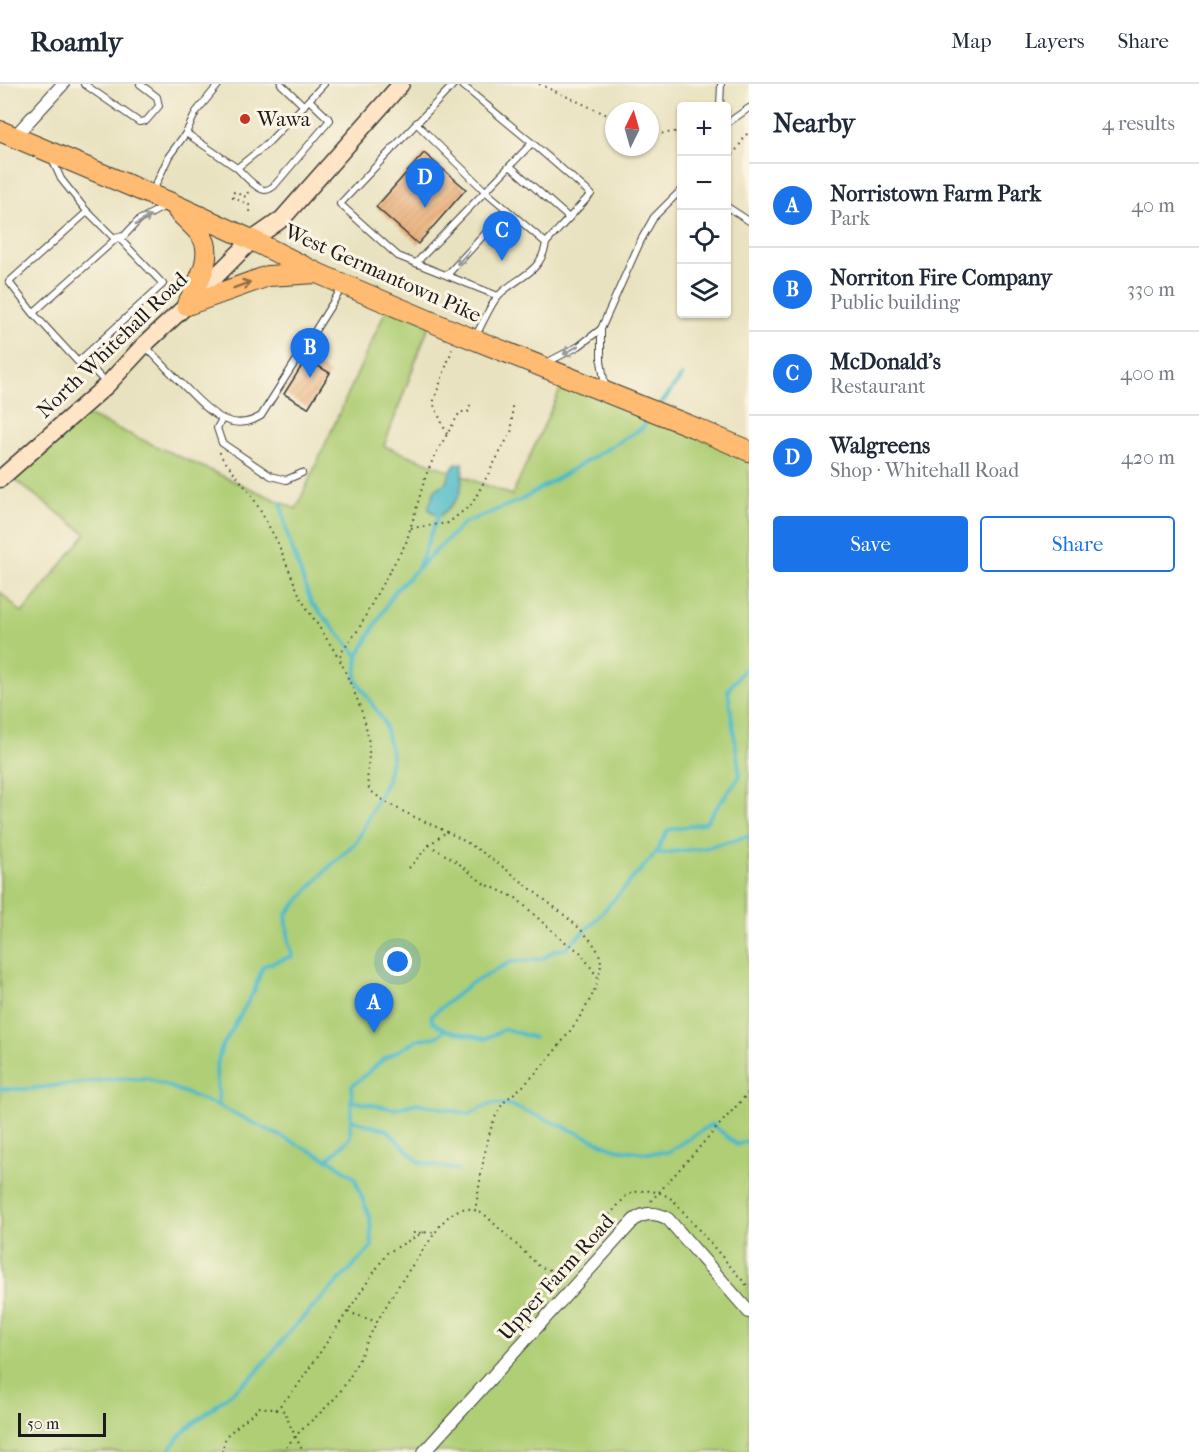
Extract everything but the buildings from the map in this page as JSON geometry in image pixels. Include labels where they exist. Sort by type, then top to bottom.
[{"type":"main road","name":"North Whitehall Road","points":[[0,479],[108,385],[144,345],[188,305],[252,240],[282,219],[401,84]]},
{"type":"main road","name":"West Germantown Pike","points":[[7,134],[171,203],[317,273],[466,337],[749,451]]},
{"type":"main road","points":[[171,203],[203,237],[207,253],[207,264],[188,305]]},
{"type":"main road","points":[[188,305],[268,276],[317,273]]},
{"type":"street","points":[[7,134],[63,84]]},
{"type":"street","name":"Upper Farm Road","points":[[424,1452],[640,1216],[654,1213],[668,1219],[749,1312]]},
{"type":"lane","points":[[84,84],[139,122],[146,121],[159,106],[157,97],[140,84]]},
{"type":"lane","points":[[152,195],[169,156],[186,133],[196,112],[219,84]]},
{"type":"lane","points":[[186,133],[237,168],[262,190],[268,190],[274,186],[330,120],[281,84]]},
{"type":"lane","points":[[237,168],[267,144],[324,84]]},
{"type":"lane","points":[[454,84],[340,204],[398,256],[498,296]]},
{"type":"lane","points":[[461,84],[591,194],[546,243],[544,254],[534,270],[498,296],[466,337]]},
{"type":"lane","points":[[720,102],[721,84]]},
{"type":"lane","points":[[731,121],[749,108]]},
{"type":"lane","points":[[417,123],[485,191],[546,243]]},
{"type":"lane","points":[[416,263],[532,143]]},
{"type":"lane","points":[[49,153],[60,179],[87,212],[113,237],[124,236],[139,220],[171,203]]},
{"type":"lane","points":[[510,166],[569,218]]},
{"type":"lane","points":[[606,393],[601,361],[601,329],[641,240],[654,217],[677,193]]},
{"type":"lane","points":[[731,209],[749,221]]},
{"type":"lane","points":[[447,276],[507,210]]},
{"type":"lane","points":[[87,212],[9,282],[33,313],[78,362],[163,284],[118,237]]},
{"type":"lane","points":[[33,313],[118,237]]},
{"type":"lane","points":[[144,345],[208,410],[230,421],[253,421],[261,416],[344,284]]},
{"type":"lane","points":[[539,367],[568,352],[601,329]]},
{"type":"lane","points":[[82,358],[108,385]]},
{"type":"lane","points":[[222,419],[217,428],[222,443],[271,476],[286,480],[302,473]]},
{"type":"path","points":[[539,84],[605,114]]},
{"type":"path","points":[[659,135],[677,132]]},
{"type":"path","points":[[731,158],[749,134]]},
{"type":"path","points":[[251,216],[249,205],[232,197],[234,192],[246,197],[252,182]]},
{"type":"path","points":[[448,434],[433,403],[466,337]]},
{"type":"path","points":[[339,658],[358,630],[406,543],[426,475],[435,455],[460,412],[468,412],[470,405]]},
{"type":"path","points":[[411,528],[448,523],[472,504],[512,430],[512,406]]},
{"type":"path","points":[[222,443],[220,454],[251,494],[277,541],[301,599],[339,658],[367,731],[369,788],[376,795],[483,852],[560,912],[587,936],[600,956],[599,979],[590,1001],[549,1058],[503,1104],[496,1115],[475,1210]]},
{"type":"path","points":[[409,868],[429,845],[446,832]]},
{"type":"path","points":[[429,845],[458,862],[483,883],[516,898],[561,939],[580,952],[599,979]]},
{"type":"path","points":[[658,1192],[749,1092]]},
{"type":"path","points":[[283,1452],[295,1436],[342,1389],[399,1284],[436,1231],[459,1210],[475,1210],[485,1215],[539,1266],[552,1270],[559,1268],[572,1256],[626,1196],[640,1191],[658,1192],[674,1201],[749,1288]]},
{"type":"path","points":[[413,1233],[436,1231]]},
{"type":"path","points":[[276,1410],[296,1388],[387,1253],[424,1232]]},
{"type":"path","points":[[348,1312],[377,1322]]},
{"type":"path","points":[[222,1452],[226,1436],[260,1407],[285,1411],[303,1452]]},
{"type":"green space","points":[[390,301],[430,323],[384,446],[512,495],[566,377],[749,453],[749,1452],[0,1452],[0,592],[22,613],[86,534],[7,474],[85,414],[296,509]]},
{"type":"water","points":[[463,463],[460,493],[457,498],[440,516],[433,513],[428,508],[435,490],[447,482],[456,464]]},
{"type":"waterway","points":[[659,406],[682,376]]},
{"type":"waterway","points":[[219,1106],[216,1069],[221,1049],[254,991],[263,966],[293,956],[286,915],[325,871],[357,841],[387,780],[392,756],[384,722],[356,679],[358,656],[394,592],[464,523],[521,500],[642,428],[650,417]]},
{"type":"waterway","points":[[281,503],[288,537],[311,602],[358,656]]},
{"type":"waterway","points":[[418,568],[440,511]]},
{"type":"waterway","points":[[655,854],[668,830],[705,823],[740,776],[728,690],[749,663]]},
{"type":"waterway","points":[[327,1160],[350,1138],[352,1086],[384,1059],[419,1039],[436,1037],[445,1030],[433,1022],[431,1016],[470,984],[511,962],[542,959],[555,950],[565,949],[592,924],[655,854],[704,848],[749,836]]},
{"type":"waterway","points":[[445,1030],[485,1039],[505,1029],[534,1038]]},
{"type":"waterway","points":[[0,1089],[29,1089],[112,1079],[147,1078],[219,1106],[333,1162],[354,1177],[370,1218],[372,1247],[290,1331],[255,1374],[184,1431],[167,1452]]},
{"type":"waterway","points":[[351,1101],[395,1109],[417,1103],[469,1114],[492,1103],[510,1105],[615,1149],[647,1153],[668,1152],[712,1124],[737,1145],[749,1140]]},
{"type":"waterway","points":[[351,1120],[387,1130],[419,1162],[458,1170]]},
{"type":"place","name":"Wawa","points":[[245,119]]},
{"type":"place","name":"Walgreens","points":[[425,208]]},
{"type":"place","name":"McDonald's","points":[[502,261]]},
{"type":"place","name":"Norriton Fire Company","points":[[310,378]]},
{"type":"place","name":"Norristown Farm Park","points":[[374,1033]]}]
